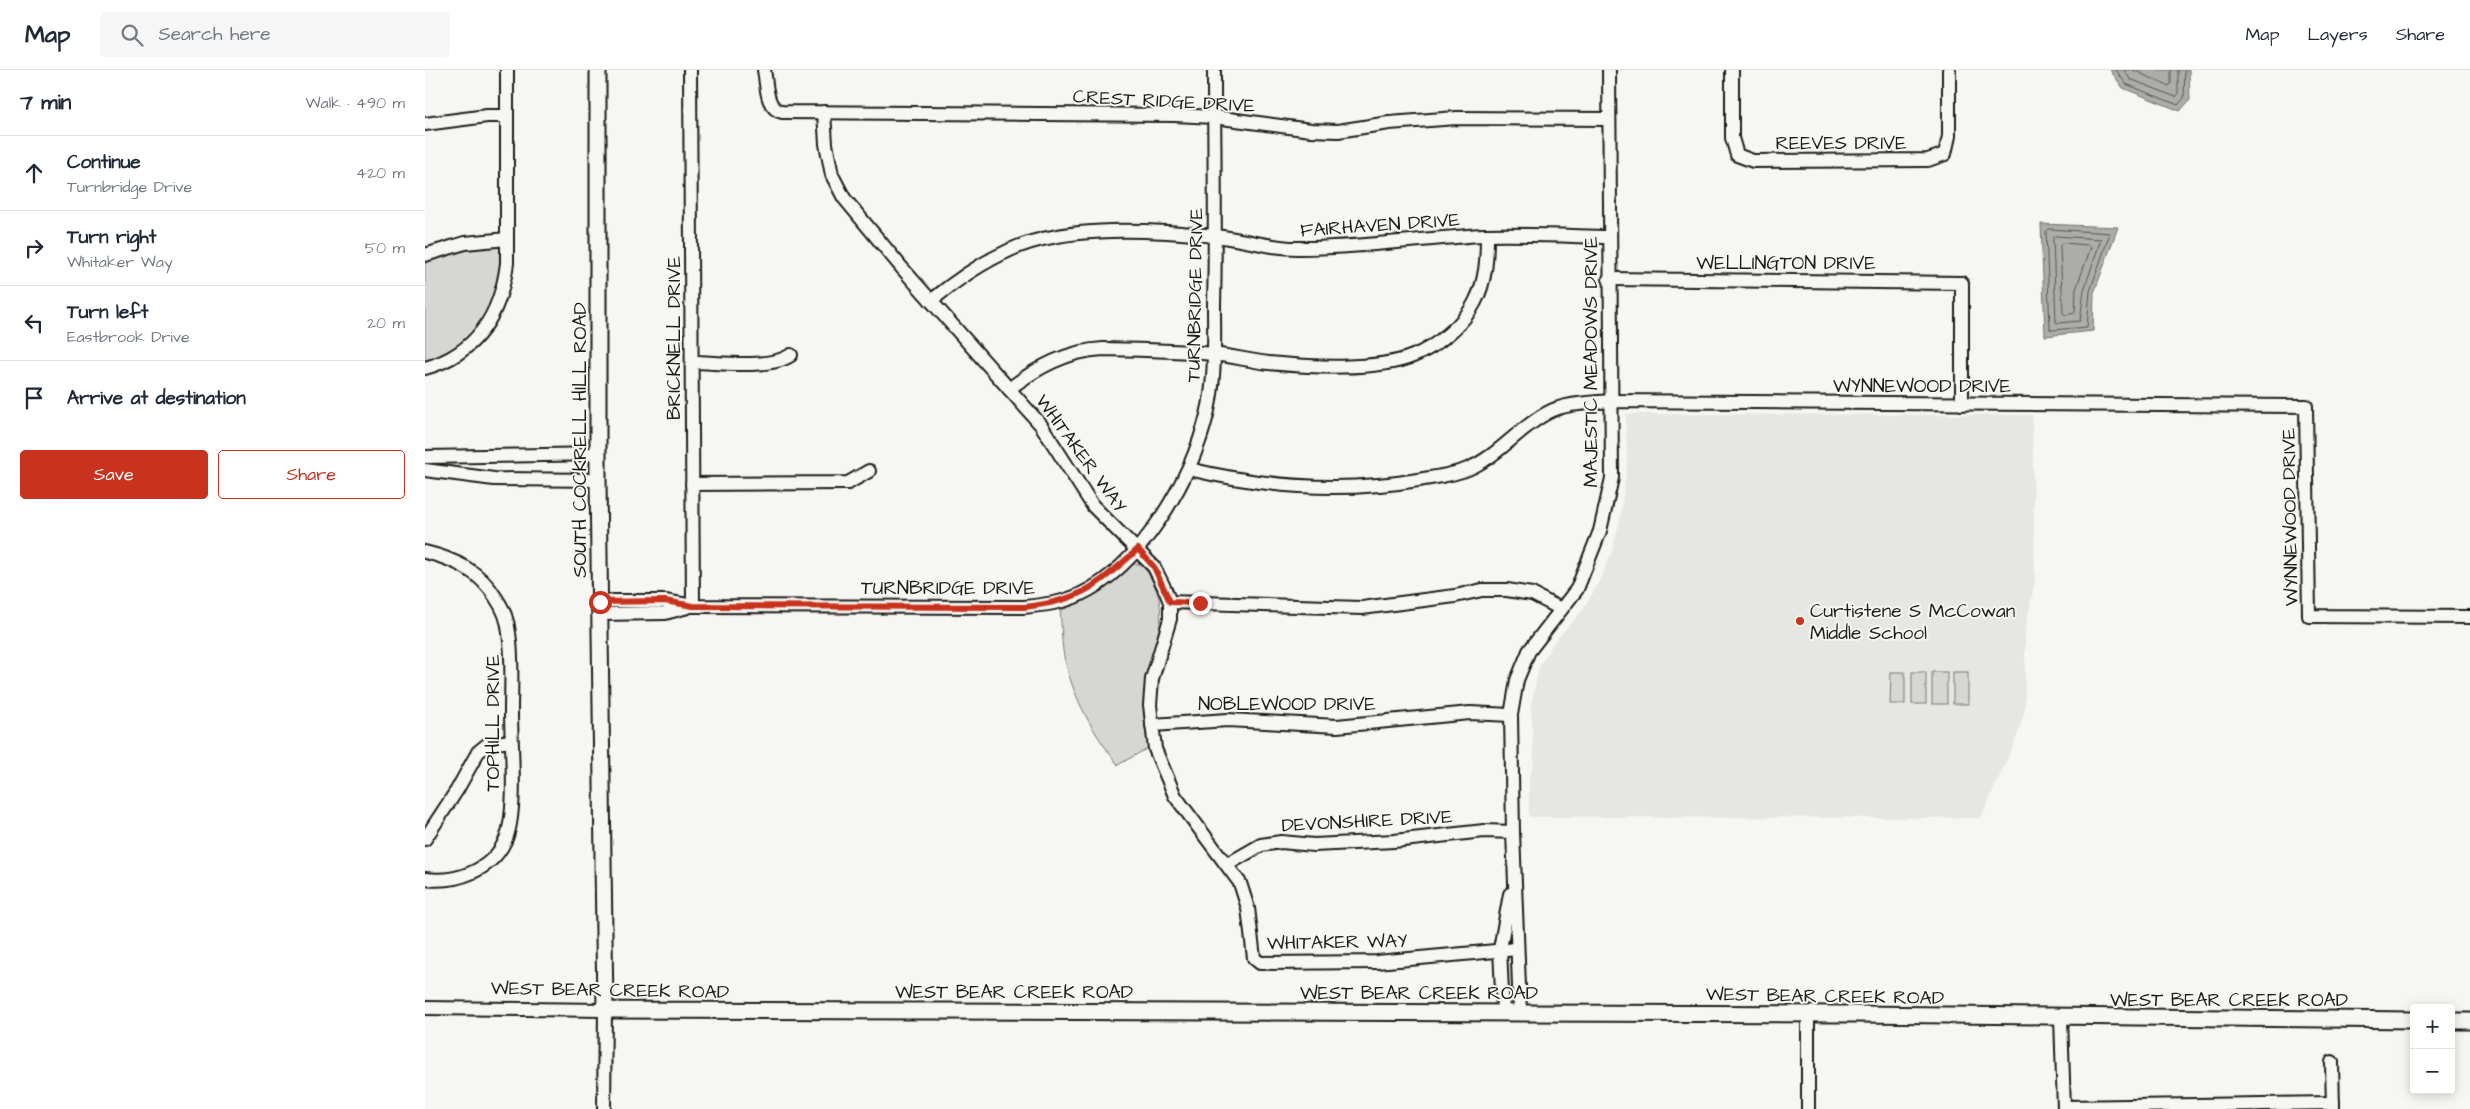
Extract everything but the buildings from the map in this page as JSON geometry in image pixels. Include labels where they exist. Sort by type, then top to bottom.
[{"type":"main road","name":"SOUTH COCKRELL HILL ROAD","points":[[598,70],[598,480],[605,1010]]},
{"type":"main road","name":"WEST BEAR CREEK ROAD","points":[[605,1010],[1520,1012],[2410,1020]]},
{"type":"main road","points":[[2455,1021],[2470,1021]]},
{"type":"street","points":[[425,368],[454,356],[470,344],[491,319],[504,283],[507,239],[507,70]]},
{"type":"street","name":"BRICKNELL DRIVE","points":[[690,70],[693,606]]},
{"type":"street","name":"CREST RIDGE DRIVE","points":[[764,70],[770,105],[776,111],[1116,114],[1214,117],[1311,130],[1338,131],[1457,118],[1609,119]]},
{"type":"street","name":"TURNBRIDGE DRIVE","points":[[600,608],[665,613],[693,606],[1024,607],[1054,604],[1080,595],[1106,577],[1138,549],[1167,508],[1189,469],[1207,414],[1213,376],[1216,236],[1214,70]]},
{"type":"street","name":"MAJESTIC MEADOWS DRIVE","points":[[1520,1012],[1514,870],[1511,715],[1517,680],[1529,651],[1577,589],[1600,530],[1612,478],[1609,280],[1609,70]]},
{"type":"street","name":"REEVES DRIVE","points":[[1732,70],[1731,138],[1737,155],[1753,161],[1928,160],[1945,154],[1949,136],[1949,70]]},
{"type":"street","name":"WHITAKER WAY","points":[[824,112],[826,144],[832,175],[844,198],[931,301],[1041,424],[1093,506],[1154,567],[1170,602],[1170,618],[1152,678],[1150,705],[1155,749],[1175,796],[1240,883],[1248,908],[1254,958],[1260,962],[1377,962],[1448,957],[1500,949],[1517,949]]},
{"type":"street","points":[[425,124],[487,116],[506,116]]},
{"type":"street","name":"FAIRHAVEN DRIVE","points":[[931,301],[975,268],[1011,249],[1048,238],[1086,232],[1119,231],[1216,236],[1289,248],[1343,248],[1487,235],[1609,237]]},
{"type":"street","points":[[1009,389],[1046,364],[1085,350],[1103,349],[1213,354],[1269,363],[1324,366],[1375,364],[1412,357],[1437,343],[1459,322],[1475,302],[1485,269],[1487,235]]},
{"type":"street","points":[[425,255],[465,243],[507,239]]},
{"type":"street","name":"WELLINGTON DRIVE","points":[[1609,280],[1962,283],[1962,404]]},
{"type":"street","points":[[692,362],[766,363],[782,361],[791,355]]},
{"type":"street","name":"WYNNEWOOD DRIVE","points":[[1189,469],[1222,477],[1282,486],[1341,487],[1398,484],[1470,468],[1549,412],[1577,404],[1610,401],[2306,406],[2309,616],[2470,618]]},
{"type":"street","points":[[425,457],[599,454]]},
{"type":"street","points":[[425,470],[494,480],[598,480]]},
{"type":"street","points":[[693,484],[848,483],[869,471]]},
{"type":"street","name":"TOPHILL DRIVE","points":[[425,552],[461,564],[475,573],[497,598],[505,616],[511,650],[512,811],[506,840],[499,851],[473,873],[455,879],[425,879]]},
{"type":"street","points":[[1170,602],[1362,608],[1455,596],[1483,590],[1507,590],[1532,594],[1561,610]]},
{"type":"street","name":"NOBLEWOOD DRIVE","points":[[1152,725],[1228,720],[1337,726],[1470,713],[1511,715]]},
{"type":"street","points":[[425,839],[457,790],[478,752],[488,744],[511,741]]},
{"type":"street","name":"DEVONSHIRE DRIVE","points":[[1227,864],[1261,845],[1281,842],[1314,845],[1394,841],[1485,831],[1513,832]]},
{"type":"street","name":"MAJESTIC MEADOWS DRIVE","points":[[1503,1012],[1500,949],[1514,870]]},
{"type":"street","name":"WEST BEAR CREEK ROAD","points":[[425,1008],[605,1010]]},
{"type":"street","name":"SOUTH COCKRELL HILL ROAD","points":[[604,1109],[605,1010]]},
{"type":"street","points":[[1808,1015],[1808,1109]]},
{"type":"street","points":[[2061,1018],[2064,1108],[2333,1106],[2332,1062]]},
{"type":"shaded area","points":[[494,245],[500,249],[502,259],[497,287],[485,316],[466,339],[454,349],[425,362],[425,262],[461,250]]},
{"type":"shaded area","name":"Curtistene S McCowan Middle School","points":[[1626,414],[2032,415],[2035,580],[2025,632],[2025,710],[2016,739],[1981,818],[1529,817],[1529,780],[1534,761],[1531,705],[1539,668],[1553,643],[1582,611],[1598,584],[1612,552],[1620,520],[1627,465]]},
{"type":"shaded area","points":[[1133,564],[1142,564],[1153,582],[1159,598],[1160,626],[1148,671],[1144,697],[1144,719],[1148,748],[1118,765],[1093,728],[1074,690],[1064,655],[1060,611],[1098,590]]},
{"type":"shaded area","points":[[1891,672],[1905,672],[1905,704],[1890,704]]},
{"type":"shaded area","points":[[1912,672],[1926,672],[1926,704],[1912,704]]},
{"type":"shaded area","points":[[1932,672],[1947,672],[1947,704],[1932,704]]},
{"type":"shaded area","points":[[1953,672],[1968,672],[1968,704],[1953,704]]},
{"type":"water","points":[[2110,70],[2189,70],[2190,100],[2180,111],[2123,88]]},
{"type":"water","points":[[2041,224],[2118,227],[2094,293],[2093,331],[2045,336]]},
{"type":"place","name":"Curtistene S McCowan Middle School","points":[[1800,621]]},
{"type":"route","points":[[600,602],[665,601],[693,606],[1024,607],[1054,604],[1080,595],[1106,577],[1138,549],[1154,567],[1170,602],[1200,603]]}]
